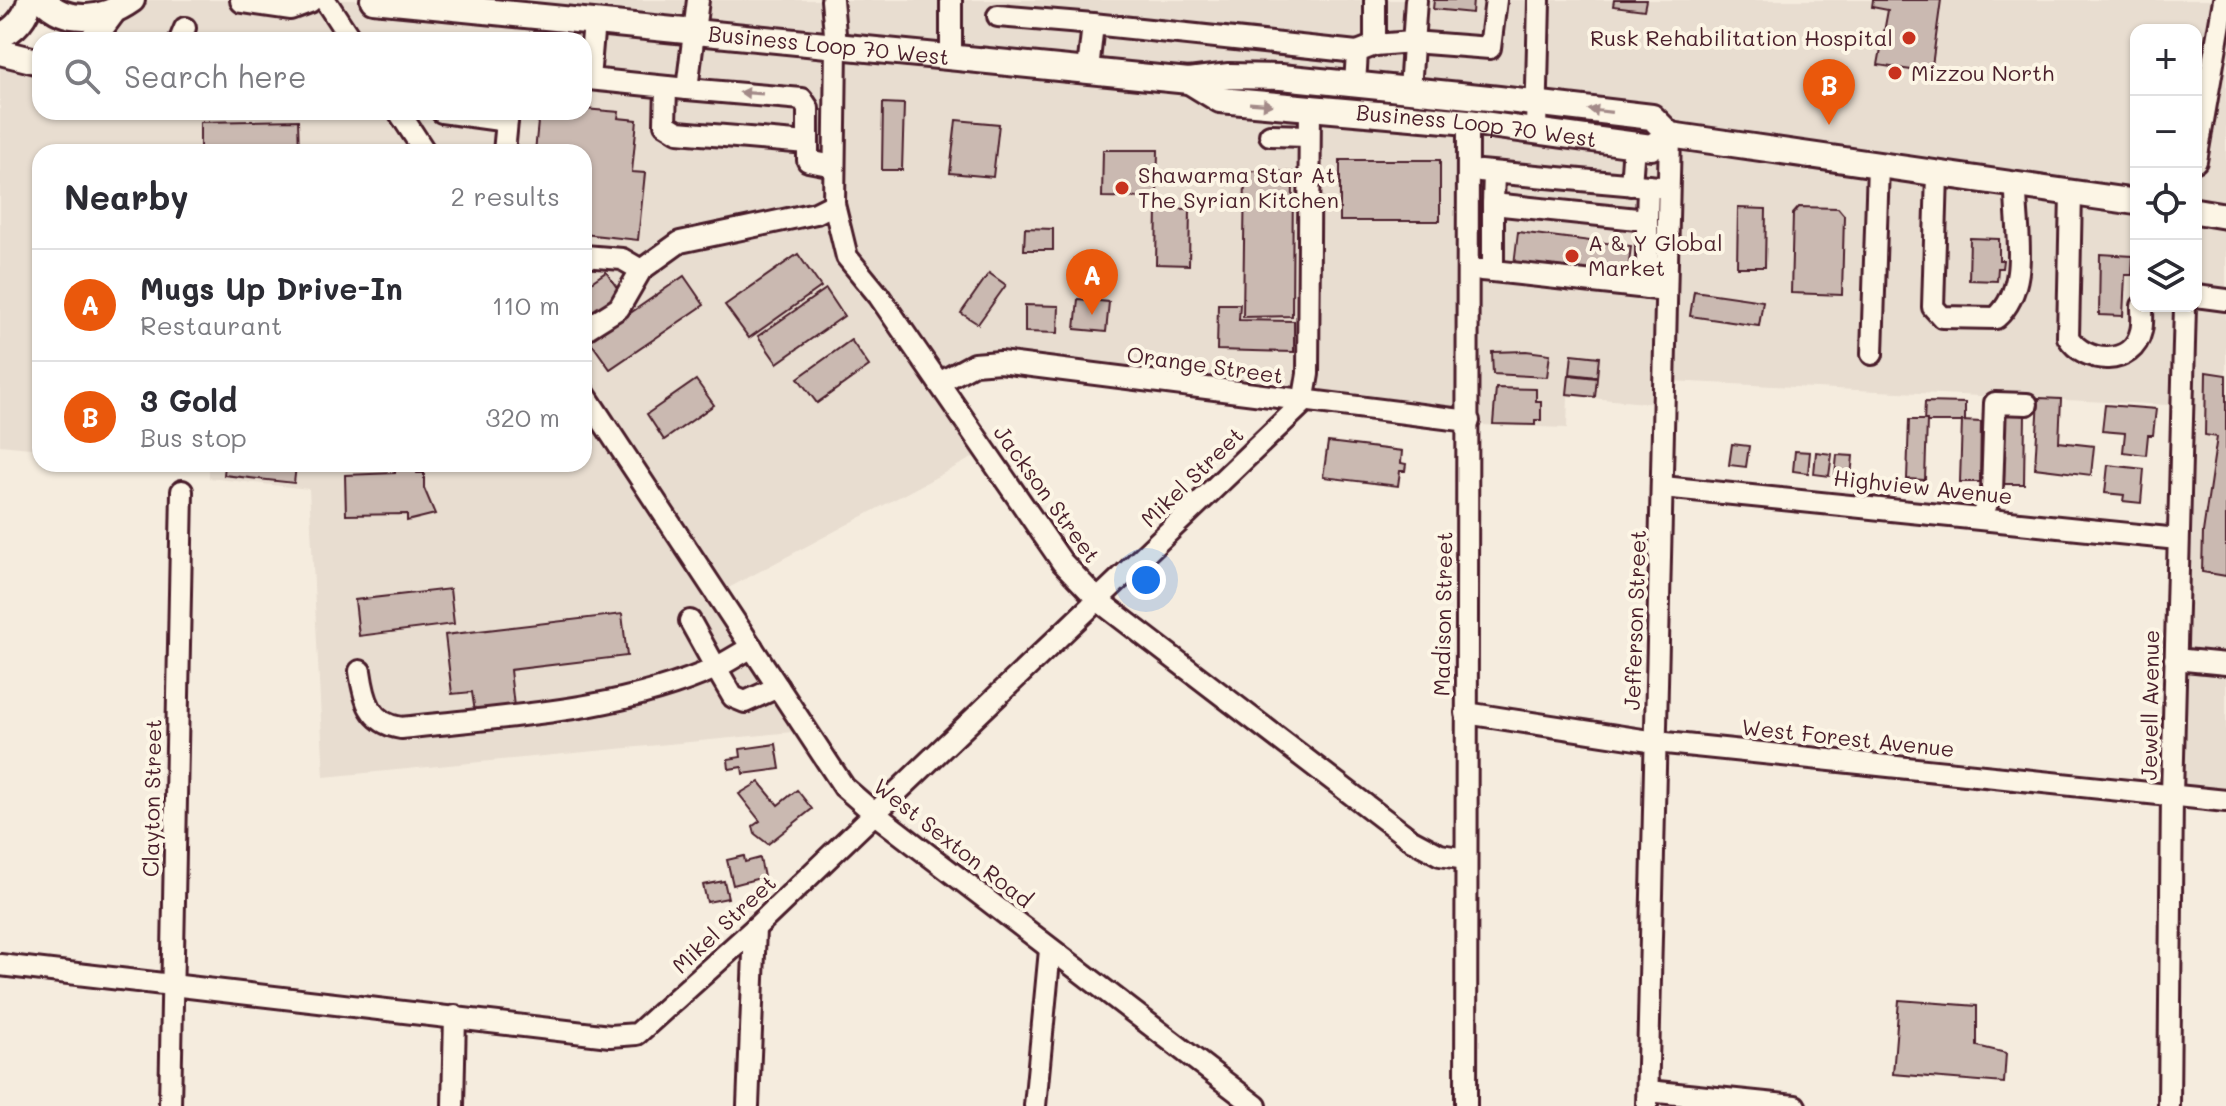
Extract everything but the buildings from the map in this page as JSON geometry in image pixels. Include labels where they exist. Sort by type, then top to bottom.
[{"type":"main road","points":[[0,35],[8,33],[22,19],[30,0]]},
{"type":"main road","points":[[43,0],[68,15],[91,18],[127,4]]},
{"type":"main road","points":[[243,0],[290,7],[309,0]]},
{"type":"main road","name":"Business Loop 70 West","points":[[373,0],[517,6],[594,21],[1189,81],[1242,76],[1539,103],[1652,117],[1670,135],[2130,201]]},
{"type":"main road","points":[[100,32],[127,4]]},
{"type":"main road","points":[[0,52],[32,63]]},
{"type":"main road","name":"Business Loop 70 West","points":[[1189,81],[1220,100],[1468,122],[1651,147],[1670,135]]},
{"type":"main road","points":[[2202,212],[2226,216]]},
{"type":"street","points":[[325,0],[346,32]]},
{"type":"street","points":[[687,89],[698,0]]},
{"type":"street","name":"Jackson Street","points":[[832,0],[836,45],[834,204],[847,257],[939,383],[1062,562],[1099,601],[1410,839],[1440,855],[1466,859]]},
{"type":"street","points":[[951,0],[951,56]]},
{"type":"street","points":[[1355,84],[1375,0]]},
{"type":"street","points":[[1410,90],[1416,0]]},
{"type":"street","points":[[998,16],[1366,48],[1412,42],[1490,48],[1496,0]]},
{"type":"street","points":[[1536,130],[1539,0]]},
{"type":"street","points":[[2202,126],[2224,0]]},
{"type":"street","points":[[592,36],[594,21]]},
{"type":"street","points":[[1088,70],[1093,24]]},
{"type":"street","points":[[592,80],[796,97],[808,108],[808,161],[834,166]]},
{"type":"street","points":[[666,87],[665,124],[678,132],[807,143]]},
{"type":"street","points":[[1303,403],[1308,374],[1310,106]]},
{"type":"street","points":[[404,120],[420,144]]},
{"type":"street","points":[[505,144],[508,120]]},
{"type":"street","name":"Madison Street","points":[[1466,1106],[1468,122]]},
{"type":"street","points":[[1270,135],[1309,136]]},
{"type":"street","name":"Jefferson Street","points":[[1648,1098],[1663,487],[1657,289],[1649,186],[1670,135]]},
{"type":"street","points":[[1469,268],[1657,289],[1647,220],[1649,186],[1634,144]]},
{"type":"street","points":[[1872,354],[1878,165]]},
{"type":"street","points":[[1468,169],[1649,186]]},
{"type":"street","points":[[1493,271],[1494,173]]},
{"type":"street","points":[[1937,174],[1933,307],[1942,317],[1996,318],[2008,307],[2017,288],[2016,185]]},
{"type":"street","points":[[2071,193],[2068,337],[2077,351],[2090,357],[2117,357],[2128,351],[2141,333],[2142,312]]},
{"type":"street","points":[[592,325],[624,303],[641,270],[688,238],[816,213],[834,204]]},
{"type":"street","points":[[1493,204],[1647,220]]},
{"type":"street","points":[[592,257],[622,259],[641,270]]},
{"type":"street","points":[[2202,297],[2226,300]]},
{"type":"street","name":"Jewell Avenue","points":[[2169,1106],[2172,795],[2185,312]]},
{"type":"street","name":"Orange Street","points":[[939,383],[974,364],[1000,362],[1303,403],[1469,421]]},
{"type":"street","name":"Mikel Street","points":[[0,965],[610,1036],[637,1034],[755,928],[1303,403]]},
{"type":"street","points":[[1982,516],[1992,491],[1995,403],[2027,404]]},
{"type":"street","name":"West Sexton Road","points":[[592,405],[844,787],[1050,950],[1256,1106]]},
{"type":"street","name":"Highview Avenue","points":[[1663,487],[1982,516],[2178,539]]},
{"type":"street","name":"Clayton Street","points":[[170,1106],[182,491]]},
{"type":"street","points":[[690,621],[739,701],[745,702],[778,687]]},
{"type":"street","points":[[360,671],[363,693],[373,716],[389,726],[401,728],[624,698],[664,689],[716,668],[752,647]]},
{"type":"street","points":[[2175,659],[2226,664]]},
{"type":"street","name":"West Forest Avenue","points":[[1466,713],[1656,742],[2226,801]]},
{"type":"street","points":[[748,1106],[755,928]]},
{"type":"street","points":[[1035,1106],[1050,950]]},
{"type":"street","points":[[453,1106],[455,1016]]},
{"type":"street","points":[[1648,1098],[1795,1106]]},
{"type":"shaded area","points":[[126,0],[2226,0],[2226,797],[2175,791],[2169,405],[1669,381],[1668,405],[1568,396],[1567,428],[1481,425],[999,363],[940,384],[987,450],[719,593],[803,731],[324,777],[309,489],[209,478],[209,472],[592,472],[592,144],[32,144],[32,448],[0,445],[0,64],[32,66],[32,120],[592,120],[592,32],[104,32]]},
{"type":"place","name":"Rusk Rehabilitation Hospital","points":[[1909,38]]},
{"type":"place","name":"Mizzou North","points":[[1895,73]]},
{"type":"place","name":"3 Gold","points":[[1829,125]]},
{"type":"place","name":"Shawarma Star At The Syrian Kitchen","points":[[1122,188]]},
{"type":"place","name":"A & Y Global Market","points":[[1572,256]]},
{"type":"place","name":"Mugs Up Drive-In","points":[[1092,315]]}]
